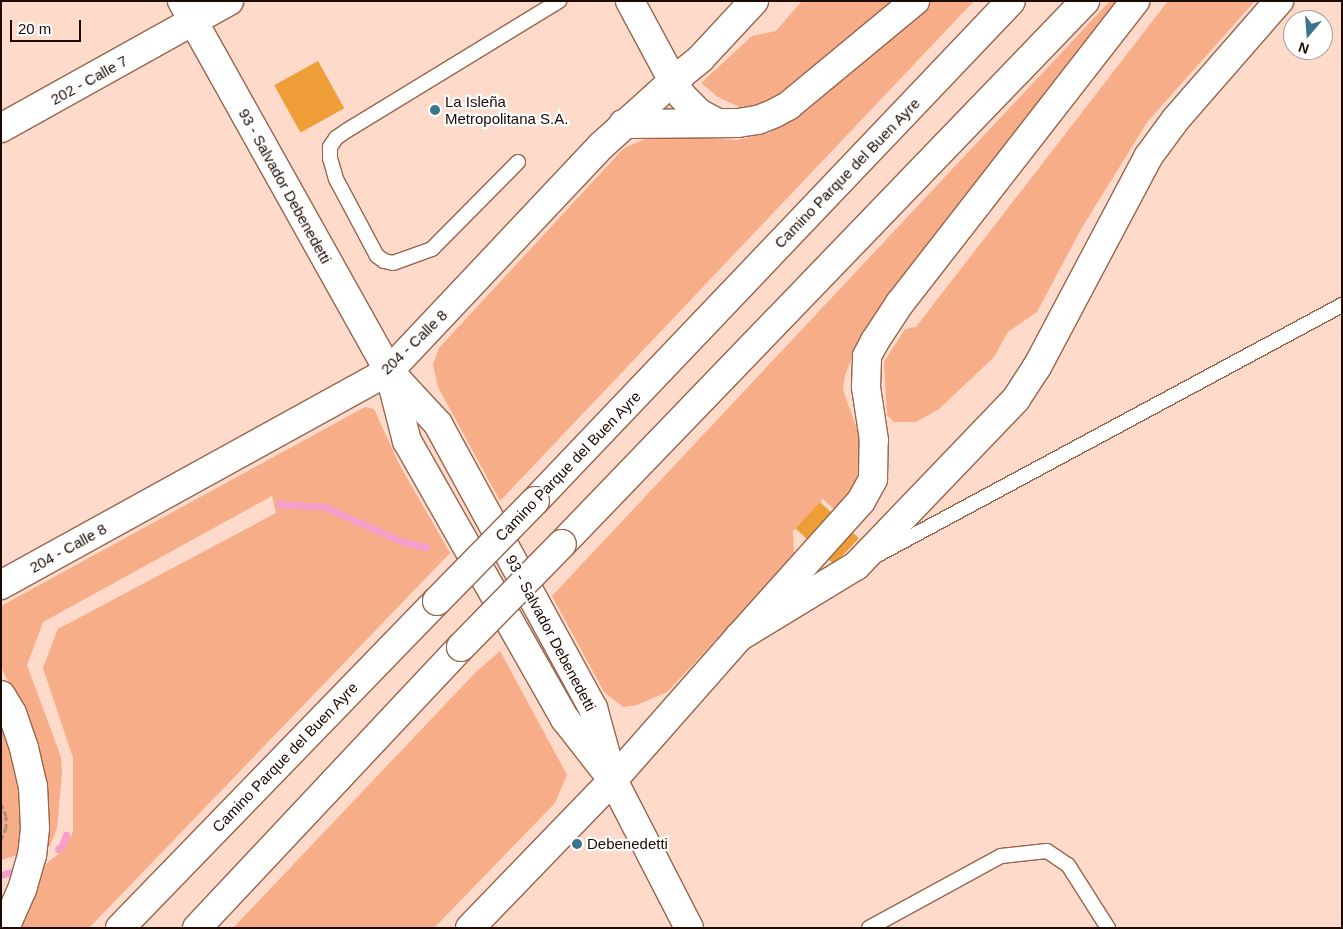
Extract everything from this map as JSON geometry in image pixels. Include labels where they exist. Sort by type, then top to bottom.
[{"type":"main road","name":"202 - Calle 7","points":[[1,128],[188,12],[229,1]]},
{"type":"main road","points":[[630,1],[682,96],[699,113],[718,123]]},
{"type":"main road","name":"204 - Calle 8","points":[[1,585],[388,371],[623,124],[701,58],[754,1]]},
{"type":"main road","points":[[623,124],[718,123],[758,120],[788,106],[915,1]]},
{"type":"main road","name":"Camino Parque del Buen Ayre","points":[[120,928],[535,502],[1011,1]]},
{"type":"main road","points":[[197,928],[461,647],[1085,1]]},
{"type":"main road","points":[[470,928],[612,780],[861,502],[873,479],[874,449],[866,387],[867,356],[875,340],[900,303],[1135,1]]},
{"type":"main road","points":[[739,637],[856,566],[1016,399],[1037,367],[1148,157],[1182,112],[1279,1]]},
{"type":"main road","name":"93 - Salvador Debenedetti","points":[[188,12],[388,371],[407,440],[565,719],[612,780],[690,928]]},
{"type":"main road","points":[[1,695],[12,713],[24,748],[33,786],[35,828],[32,855],[23,888],[5,928]]},
{"type":"lane","points":[[518,162],[432,249],[393,263],[384,261],[377,256],[336,179],[330,158],[330,147],[336,138],[346,131],[559,1]]},
{"type":"lane","points":[[856,566],[1342,305]]},
{"type":"lane","points":[[869,928],[1001,856],[1047,851],[1068,865],[1108,928]]},
{"type":"path","points":[[1,804],[6,816],[6,828],[1,839]]},
{"type":"shaded area","points":[[802,1],[903,1],[767,107],[742,108],[718,97],[701,83],[752,36],[776,31]]},
{"type":"shaded area","points":[[930,1],[974,1],[500,501],[438,387],[433,365],[439,348],[624,148],[655,135],[737,140],[769,133]]},
{"type":"shaded area","points":[[1110,1],[1123,1],[879,313],[858,344],[845,375],[843,390],[864,449],[861,466],[851,492],[837,512],[823,499],[793,531],[794,557],[667,692],[637,705],[623,707],[604,692],[552,596]]},
{"type":"shaded area","points":[[1168,1],[1255,1],[1148,121],[1081,229],[1037,312],[1008,332],[994,357],[939,409],[916,422],[894,422],[887,415],[884,362],[905,329],[916,327]]},
{"type":"shaded area","points":[[365,407],[374,409],[399,464],[450,553],[89,928],[13,928],[41,868],[63,850],[73,832],[73,758],[43,668],[58,629],[276,513],[272,496],[43,622],[27,665],[61,757],[62,772],[57,828],[50,846],[42,850],[47,801],[43,764],[33,731],[1,667],[1,606]]},
{"type":"shaded area","points":[[500,651],[567,775],[555,803],[434,928],[233,928],[476,672]]},
{"type":"shaded area","points":[[1,727],[13,762],[25,819],[20,854],[1,860]]},
{"type":"building","points":[[318,61],[344,108],[300,132],[274,85]]},
{"type":"building","points":[[820,502],[859,538],[834,564],[795,528]]},
{"type":"waterway","points":[[279,504],[325,507],[403,542],[426,547]]},
{"type":"waterway","points":[[58,849],[62,846],[66,835]]},
{"type":"waterway","points":[[1,875],[10,872]]},
{"type":"place","name":"La Isleña Metropolitana S.A.","points":[[435,110]]},
{"type":"place","name":"Debenedetti","points":[[577,844]]}]
